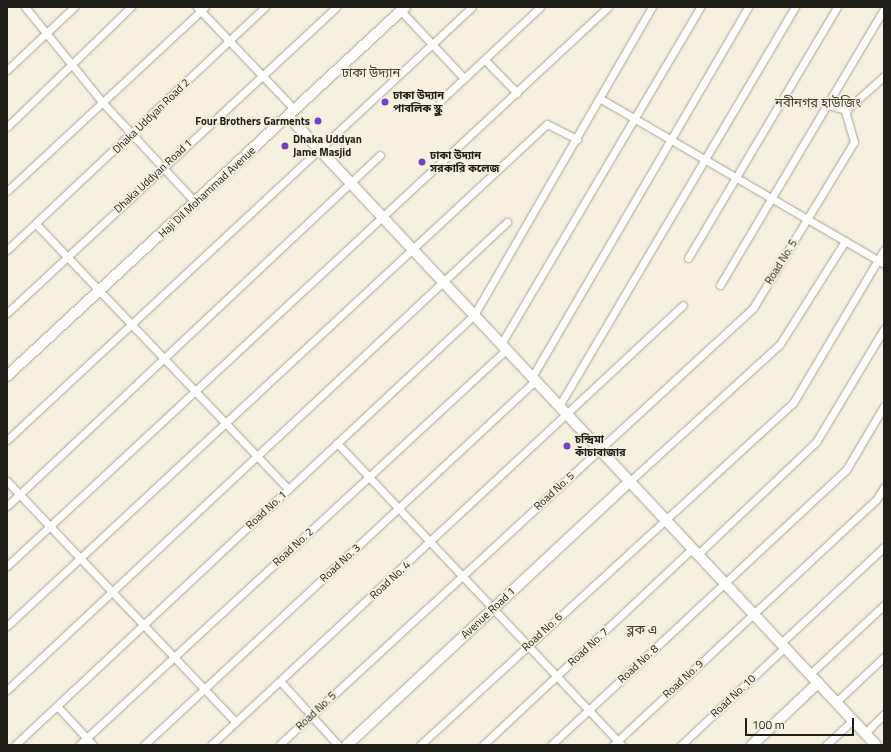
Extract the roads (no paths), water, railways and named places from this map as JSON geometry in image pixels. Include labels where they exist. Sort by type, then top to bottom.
[{"type":"street","points":[[25,7],[103,103],[132,136],[196,202]]},
{"type":"street","points":[[7,70],[47,35],[74,7]]},
{"type":"street","points":[[7,127],[74,66],[131,7]]},
{"type":"street","name":"Dhaka Uddyan Road 2","points":[[7,250],[132,136],[265,7]]},
{"type":"street","name":"Dhaka Uddyan Road 1","points":[[7,313],[336,7]]},
{"type":"street","points":[[7,440],[472,7]]},
{"type":"street","points":[[440,101],[540,7]]},
{"type":"street","points":[[7,566],[196,392],[608,7]]},
{"type":"street","name":"Road No. 1","points":[[15,745],[474,315],[601,99],[652,7]]},
{"type":"street","name":"Road No. 2","points":[[78,745],[369,477],[504,347],[634,118],[700,7]]},
{"type":"street","name":"Road No. 3","points":[[144,745],[398,508],[534,378],[668,138],[748,7]]},
{"type":"street","points":[[559,406],[795,7]]},
{"type":"street","points":[[688,258],[837,7]]},
{"type":"street","points":[[7,192],[103,103],[201,8],[263,75],[320,149],[351,183],[876,745]]},
{"type":"street","points":[[403,9],[432,44],[464,78]]},
{"type":"street","name":"Haji Dil Mohammad Avenue","points":[[7,376],[100,292],[403,9]]},
{"type":"street","points":[[720,285],[884,9]]},
{"type":"street","points":[[485,60],[517,93]]},
{"type":"street","points":[[828,105],[846,110],[884,76]]},
{"type":"street","points":[[601,99],[881,262]]},
{"type":"street","name":"Road No. 5","points":[[279,745],[753,308],[854,142],[844,117],[846,110]]},
{"type":"street","points":[[7,626],[414,250],[547,124],[577,139]]},
{"type":"street","points":[[7,506],[380,155]]},
{"type":"street","points":[[7,690],[256,456],[444,283],[507,222]]},
{"type":"street","points":[[36,224],[288,489]]},
{"type":"street","points":[[630,481],[780,344],[845,241]]},
{"type":"street","name":"Road No. 6","points":[[420,745],[793,403],[881,262],[884,250]]},
{"type":"street","name":"Road No. 4","points":[[211,745],[568,415],[682,305]]},
{"type":"street","name":"Road No. 7","points":[[483,745],[557,676],[816,442],[884,328]]},
{"type":"street","name":"Road No. 8","points":[[551,745],[846,470],[884,406]]},
{"type":"street","points":[[337,443],[589,710],[617,743]]},
{"type":"street","points":[[7,481],[236,722]]},
{"type":"street","name":"Avenue Road 1","points":[[347,745],[630,481]]},
{"type":"street","name":"Road No. 9","points":[[617,743],[753,613],[876,500],[884,487]]},
{"type":"street","name":"Road No. 10","points":[[681,745],[884,547]]},
{"type":"street","points":[[810,674],[884,605]]},
{"type":"street","points":[[836,702],[884,657]]},
{"type":"street","points":[[280,682],[338,745]]},
{"type":"street","points":[[752,745],[818,683]]},
{"type":"street","points":[[57,706],[94,745]]},
{"type":"street","points":[[865,733],[884,714]]},
{"type":"street","points":[[826,745],[853,720]]},
{"type":"place","name":"ঢাকা উদ্যান পাবলিক স্কুল","points":[[385,102]]},
{"type":"place","name":"Four Brothers Garments","points":[[318,121]]},
{"type":"place","name":"Dhaka Uddyan Jame Masjid","points":[[285,146]]},
{"type":"place","name":"ঢাকা উদ্যান সরকারি কলেজ","points":[[422,162]]},
{"type":"place","name":"চন্দ্রিমা কাঁচাবাজার","points":[[567,446]]},
{"type":"district","name":"ঢাকা উদ্যান","points":[[371,72]]},
{"type":"district","name":"নবীনগর হাউজিং","points":[[818,102]]},
{"type":"district","name":"ব্লক এ","points":[[642,629]]}]
